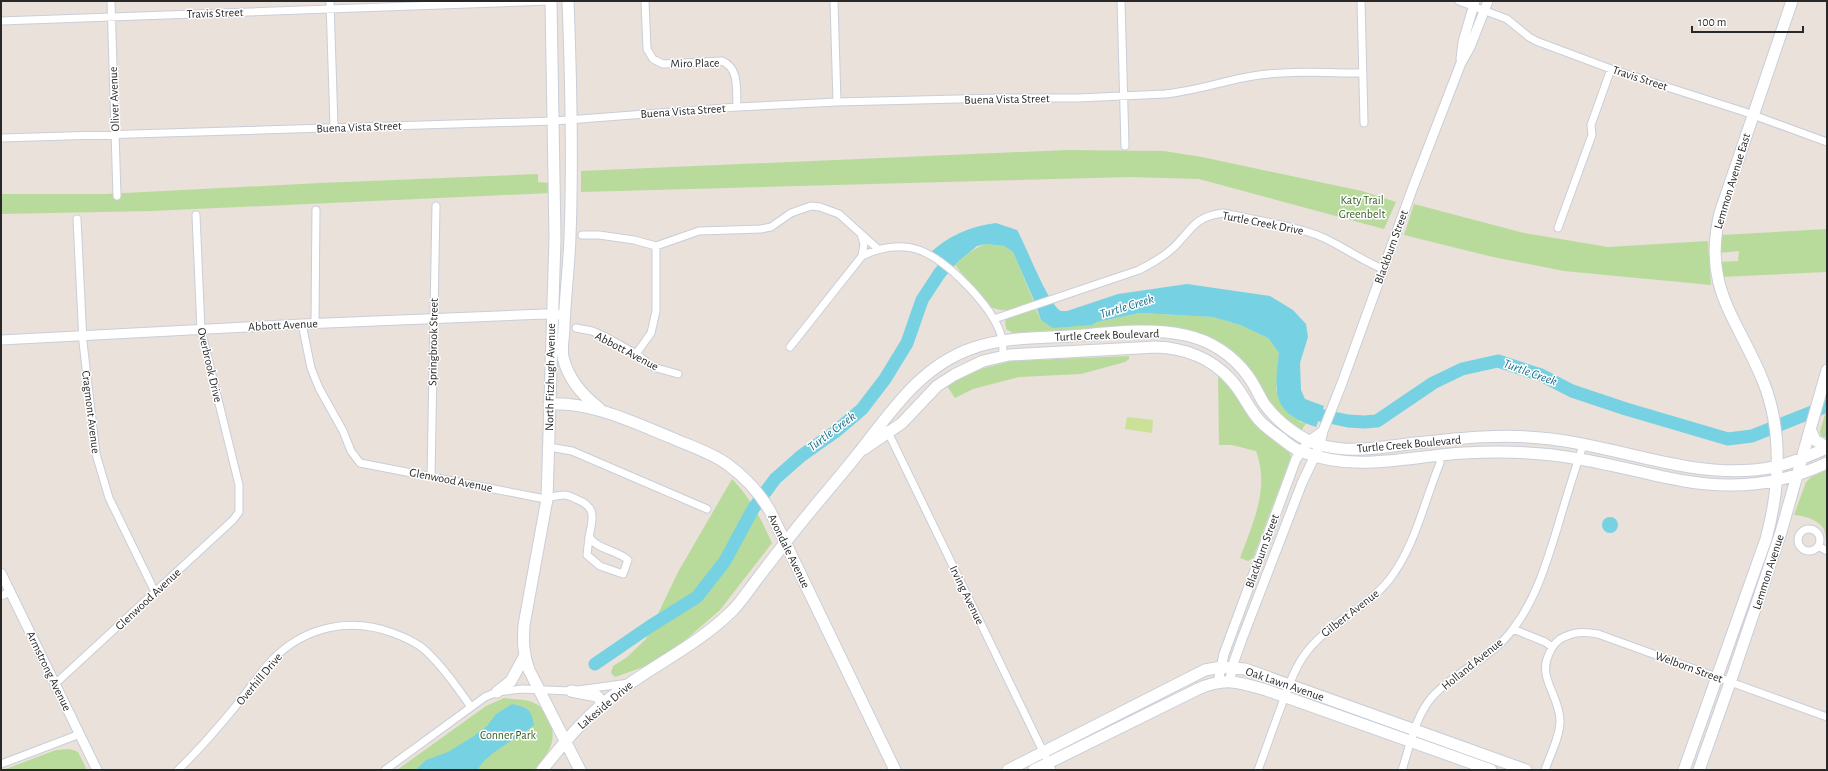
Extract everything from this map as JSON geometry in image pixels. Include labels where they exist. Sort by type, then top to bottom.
[{"type":"main road","name":"North Fitzhugh Avenue","points":[[550,1],[554,121],[554,238],[551,314],[548,499],[524,625],[523,644],[524,657],[538,689],[580,770]]},
{"type":"main road","name":"North Fitzhugh Avenue","points":[[563,356],[570,239],[572,120],[568,1]]},
{"type":"main road","name":"Lemmon Avenue East","points":[[1776,452],[1773,416],[1764,381],[1725,304],[1718,278],[1715,253],[1716,233],[1720,212],[1792,1]]},
{"type":"main road","points":[[554,238],[570,239]]},
{"type":"main road","points":[[1137,332],[1137,347]]},
{"type":"main road","name":"Turtle Creek Boulevard","points":[[634,680],[688,647],[734,609],[783,539],[858,453],[882,420],[916,382],[960,353],[972,348],[1002,341],[1137,332],[1182,334],[1201,340],[1220,350],[1238,364],[1248,376],[1272,413],[1284,424],[1309,440],[1320,445],[1364,450],[1439,440],[1515,436],[1553,439],[1702,469],[1728,470],[1753,470],[1777,466],[1800,460],[1827,448]]},
{"type":"main road","name":"Turtle Creek Boulevard","points":[[858,453],[902,423],[938,386],[967,368],[983,361],[1004,356],[1137,347],[1176,348],[1212,363],[1231,379],[1260,421],[1300,452],[1335,461],[1360,464],[1462,453],[1513,452],[1578,458],[1666,477],[1723,485],[1776,481],[1796,476],[1827,463]]},
{"type":"main road","name":"Avondale Avenue","points":[[563,356],[572,380],[577,387],[589,400],[603,410]]},
{"type":"main road","name":"Lemmon Avenue","points":[[1699,770],[1781,532],[1800,460],[1810,434],[1827,372]]},
{"type":"main road","points":[[928,373],[938,386]]},
{"type":"main road","name":"Avondale Avenue","points":[[550,404],[576,404],[603,410],[707,453],[736,471],[752,485],[764,501],[895,770]]},
{"type":"main road","points":[[1810,434],[1818,443],[1827,448]]},
{"type":"main road","points":[[1439,440],[1439,456]]},
{"type":"main road","name":"Lemmon Avenue","points":[[1684,770],[1766,538],[1775,501],[1777,466],[1776,452]]},
{"type":"main road","points":[[1666,477],[1668,463]]},
{"type":"main road","points":[[497,692],[510,681],[524,657]]},
{"type":"main road","name":"Oak Lawn Avenue","points":[[1008,770],[1205,670],[1227,667],[1245,669],[1526,770]]},
{"type":"main road","name":"Lakeside Drive","points":[[542,770],[586,718],[603,703],[634,680]]},
{"type":"main road","name":"Oak Lawn Avenue","points":[[1034,770],[1050,766],[1184,695],[1218,682],[1230,681],[1253,686],[1284,696],[1491,770]]},
{"type":"main road","points":[[571,691],[597,696],[603,703]]},
{"type":"main road","points":[[1130,708],[1136,720]]},
{"type":"street","name":"Oliver Avenue","points":[[111,1],[117,196]]},
{"type":"street","points":[[330,1],[334,127]]},
{"type":"street","name":"Travis Street","points":[[1,21],[550,1]]},
{"type":"street","name":"Miro Place","points":[[645,1],[647,50],[653,59],[662,64],[722,61],[727,63],[734,71],[737,107]]},
{"type":"street","points":[[834,1],[837,102]]},
{"type":"street","points":[[1122,1],[1125,146]]},
{"type":"street","points":[[1361,1],[1364,123]]},
{"type":"street","name":"Travis Street","points":[[1458,1],[1474,4],[1484,11],[1507,19],[1536,41],[1610,73],[1753,115],[1827,142]]},
{"type":"street","name":"Blackburn Street","points":[[1218,682],[1227,667],[1266,578],[1302,483],[1320,445],[1323,431],[1340,390],[1383,269],[1461,63],[1470,47],[1488,1]]},
{"type":"street","name":"Blackburn Street","points":[[1461,63],[1462,42],[1474,4]]},
{"type":"street","name":"Buena Vista Street","points":[[1,138],[554,121],[737,107],[837,102],[1124,96],[1180,93],[1254,76],[1294,73],[1363,73]]},
{"type":"street","points":[[1558,228],[1592,136],[1591,125],[1610,73]]},
{"type":"street","name":"Springbrook Street","points":[[431,477],[436,206]]},
{"type":"street","points":[[582,235],[606,236],[634,240],[656,246],[699,231],[761,229],[771,227],[791,213],[811,206],[820,207],[839,214],[878,249]]},
{"type":"street","points":[[315,323],[316,210]]},
{"type":"street","name":"Turtle Creek Drive","points":[[994,319],[1121,277],[1150,265],[1174,247],[1190,227],[1197,221],[1205,217],[1223,214],[1311,233],[1332,242],[1383,269]]},
{"type":"street","name":"Overbrook Drive","points":[[196,215],[201,330],[240,485],[239,512]]},
{"type":"street","name":"Cragmont Avenue","points":[[77,219],[83,336],[96,454],[109,498],[155,592]]},
{"type":"street","points":[[861,233],[865,254]]},
{"type":"street","points":[[636,354],[651,333],[656,311],[656,246]]},
{"type":"street","points":[[790,348],[865,254],[878,249],[895,247],[916,249],[955,272],[966,283],[994,319],[1002,341],[1004,356]]},
{"type":"street","name":"Abbott Avenue","points":[[1,340],[315,323],[551,314],[565,315]]},
{"type":"street","name":"Glenwood Avenue","points":[[302,324],[311,368],[319,388],[343,431],[355,458],[360,463],[548,499],[565,495],[586,503],[592,512],[593,517],[589,537],[587,555],[600,566],[623,574],[628,560],[622,554],[596,544],[589,537]]},
{"type":"street","name":"Abbott Avenue","points":[[576,328],[592,331],[606,337],[636,354],[653,367],[678,374]]},
{"type":"street","name":"Irving Avenue","points":[[882,420],[1050,766]]},
{"type":"street","name":"Blackburn Street","points":[[1230,681],[1227,667],[1254,573],[1300,452],[1309,440],[1323,431]]},
{"type":"street","name":"Holland Avenue","points":[[1402,770],[1415,730],[1426,706],[1438,691],[1479,660],[1513,629],[1526,609],[1542,577],[1583,445]]},
{"type":"street","points":[[549,447],[572,451],[707,509]]},
{"type":"street","name":"Gilbert Avenue","points":[[1258,770],[1284,696],[1300,661],[1316,640],[1332,626],[1358,609],[1373,596],[1389,580],[1401,561],[1411,540],[1440,463],[1439,456]]},
{"type":"street","name":"Glenwood Avenue","points":[[55,684],[239,512]]},
{"type":"street","points":[[1818,546],[1827,551]]},
{"type":"street","name":"Armstrong Avenue","points":[[1,573],[97,770]]},
{"type":"street","points":[[1254,573],[1266,578]]},
{"type":"street","points":[[1,596],[10,592]]},
{"type":"street","name":"Overhill Drive","points":[[178,770],[206,743],[273,659],[295,642],[323,629],[341,625],[365,625],[381,628],[410,640],[424,650],[451,679],[471,707]]},
{"type":"street","points":[[1513,629],[1545,642],[1552,647],[1546,661],[1545,675],[1560,721],[1545,770]]},
{"type":"street","name":"Welborn Street","points":[[1552,647],[1557,641],[1566,636],[1581,632],[1598,634],[1827,717]]},
{"type":"street","name":"Turtle Creek Boulevard","points":[[497,692],[538,689],[571,691],[634,680]]},
{"type":"street","points":[[385,770],[485,697],[497,692]]},
{"type":"street","points":[[1,764],[80,734]]},
{"type":"green space","name":"Katy Trail Greenbelt","points":[[1067,150],[1164,151],[1202,157],[1362,191],[1396,202],[1384,229],[1199,179],[1130,177],[581,192],[581,171]]},
{"type":"green space","points":[[538,174],[538,182],[550,183],[550,193],[152,211],[1,214],[1,194],[105,194]]},
{"type":"green space","name":"Katy Trail Greenbelt","points":[[1414,204],[1524,233],[1608,247],[1708,241],[1711,285],[1564,271],[1493,257],[1404,235]]},
{"type":"green space","points":[[1827,229],[1827,272],[1721,277],[1719,262],[1738,261],[1739,251],[1719,253],[1721,235]]},
{"type":"green space","points":[[986,244],[1004,246],[1013,252],[1034,302],[1012,310],[995,309],[989,306],[955,265],[973,250]]},
{"type":"green space","points":[[1035,308],[1041,320],[1092,325],[1097,322],[1140,313],[1213,317],[1240,325],[1268,338],[1279,353],[1276,390],[1300,422],[1306,423],[1302,430],[1281,415],[1271,404],[1249,367],[1241,359],[1232,351],[1200,334],[1166,326],[1046,333],[1013,333],[1006,329],[1005,321],[1008,317]]},
{"type":"green space","points":[[1129,356],[1129,359],[1125,362],[1081,374],[1019,377],[973,389],[955,398],[947,386],[968,374],[1011,361]]},
{"type":"green space","points":[[1218,373],[1235,392],[1259,429],[1290,453],[1291,457],[1253,558],[1248,561],[1240,558],[1250,532],[1261,492],[1260,465],[1256,451],[1232,445],[1219,445]]},
{"type":"green space","points":[[1827,408],[1827,438],[1821,436],[1820,431]]},
{"type":"green space","points":[[1127,417],[1153,420],[1152,433],[1125,429]]},
{"type":"green space","points":[[1827,470],[1827,538],[1825,538],[1825,532],[1820,524],[1810,518],[1794,515],[1806,482],[1811,477]]},
{"type":"green space","points":[[732,479],[755,509],[772,543],[720,610],[675,649],[646,666],[615,677],[611,673],[613,666],[626,658],[646,639],[678,572]]},
{"type":"green space","name":"Conner Park","points":[[504,698],[533,702],[541,707],[548,718],[553,733],[551,746],[544,758],[534,770],[397,770],[486,706]]},
{"type":"green space","points":[[70,749],[78,752],[87,770],[3,770],[56,750]]},
{"type":"water","points":[[996,223],[1017,230],[1044,287],[1050,298],[1061,311],[1067,311],[1118,294],[1187,284],[1270,296],[1293,310],[1306,324],[1308,337],[1300,363],[1301,390],[1305,399],[1324,406],[1316,427],[1291,415],[1279,400],[1276,380],[1279,353],[1268,338],[1240,325],[1213,317],[1140,313],[1097,322],[1092,325],[1053,328],[1041,320],[1013,252],[1004,246],[986,244],[977,246],[953,266],[930,253],[944,242],[960,233],[987,224]]},
{"type":"water","points":[[1607,517],[1613,517],[1618,522],[1616,531],[1613,533],[1607,533],[1602,528],[1602,522]]},
{"type":"water","points":[[512,704],[528,710],[532,715],[534,725],[495,752],[482,764],[478,770],[416,770],[426,760],[448,752],[474,736],[487,726],[496,714]]},
{"type":"waterway","name":"Turtle Creek","points":[[595,664],[649,627],[697,597],[725,561],[753,509],[775,479],[801,456],[835,432],[862,409],[885,379],[907,343],[922,300],[939,274],[954,256]]},
{"type":"waterway","name":"Turtle Creek","points":[[1305,408],[1315,414],[1348,421],[1377,421],[1433,383],[1462,369],[1498,361],[1541,375],[1572,391],[1626,409],[1728,439],[1752,436],[1827,406]]}]
